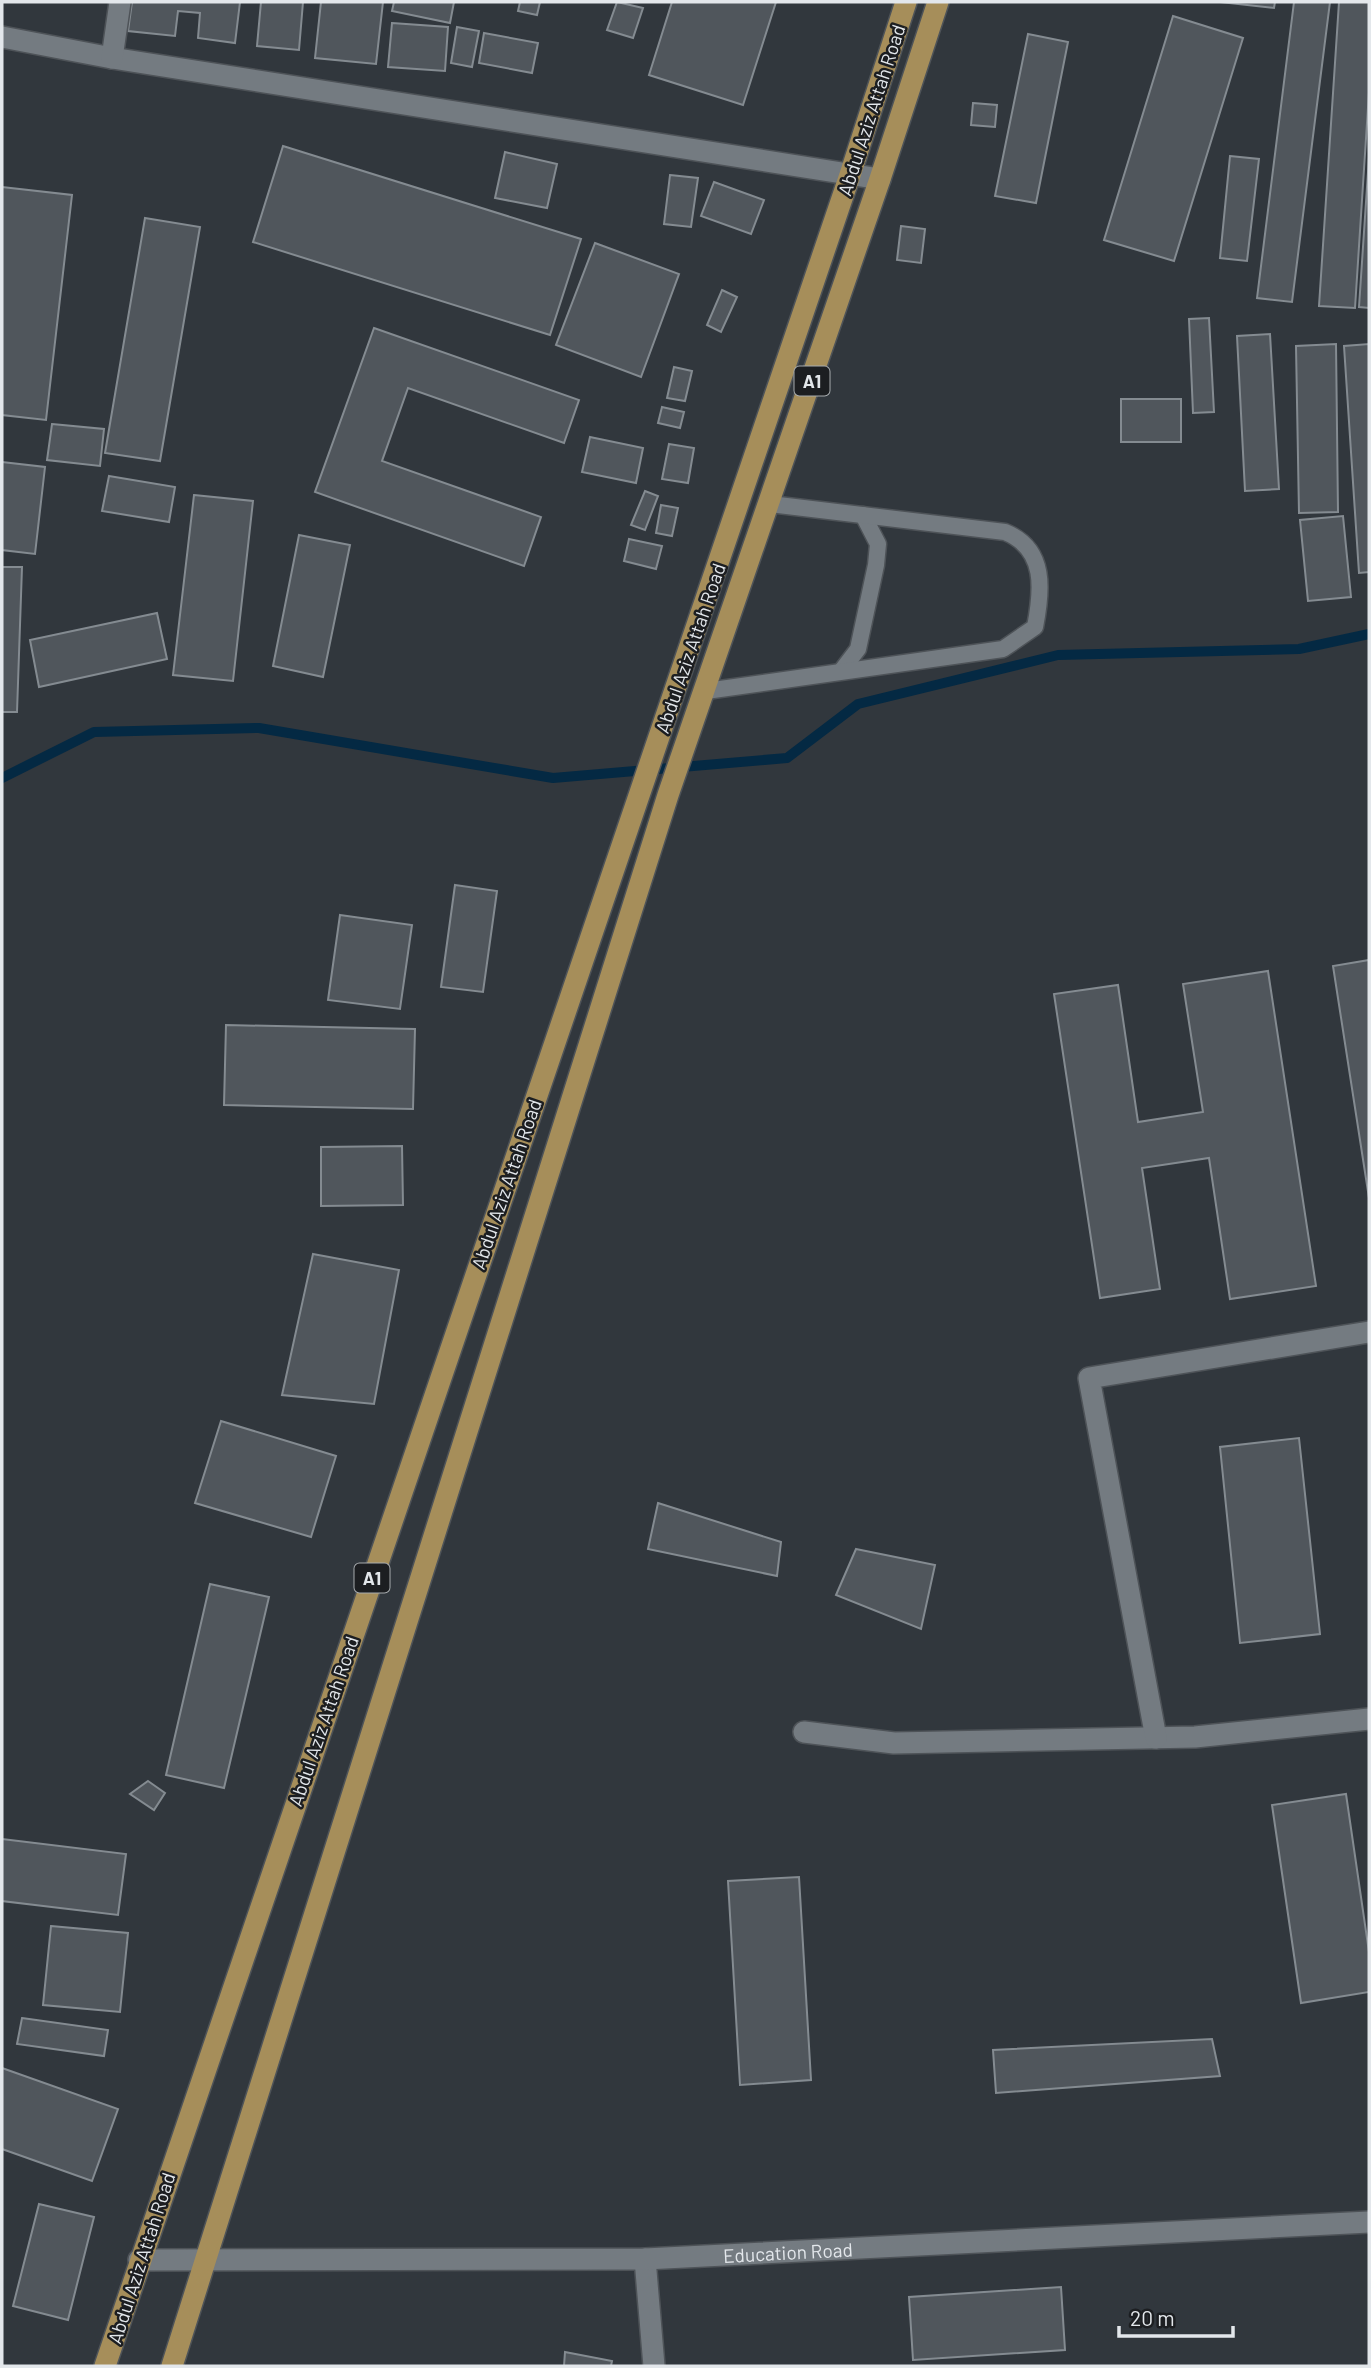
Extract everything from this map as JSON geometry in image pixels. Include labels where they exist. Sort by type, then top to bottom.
[{"type":"highway","name":"Abdul Aziz Attah Road","points":[[105,2366],[658,742],[906,2]]},
{"type":"highway","name":"Abdul Aziz Attah Road","points":[[172,2366],[668,795],[706,691],[938,2]]},
{"type":"street","points":[[112,58],[120,2]]},
{"type":"street","points":[[2,37],[112,58],[880,179]]},
{"type":"street","points":[[1156,1738],[1089,1378],[1369,1332]]},
{"type":"street","points":[[804,1732],[894,1743],[1156,1738],[1369,1719]]},
{"type":"street","name":"Education Road","points":[[139,2260],[645,2259],[1369,2222]]},
{"type":"street","points":[[645,2259],[654,2366]]},
{"type":"lane","points":[[706,691],[1003,649],[1035,627],[1041,594],[1039,571],[1021,538],[1006,533],[769,504]]},
{"type":"lane","points":[[842,670],[858,649],[876,565],[878,544],[863,515]]},
{"type":"building","points":[[132,2],[240,2],[235,43],[198,38],[200,13],[178,11],[175,36],[128,31]]},
{"type":"building","points":[[261,2],[303,2],[299,50],[257,46]]},
{"type":"building","points":[[321,2],[383,2],[376,64],[315,58]]},
{"type":"building","points":[[394,2],[454,2],[450,23],[392,11]]},
{"type":"building","points":[[520,2],[540,2],[537,15],[518,11]]},
{"type":"building","points":[[617,2],[643,8],[633,38],[607,30]]},
{"type":"building","points":[[672,2],[776,2],[743,105],[649,75]]},
{"type":"building","points":[[1220,2],[1275,2],[1274,8]]},
{"type":"building","points":[[1294,2],[1330,2],[1292,302],[1257,298]]},
{"type":"building","points":[[1339,2],[1369,2],[1369,92],[1355,308],[1319,306]]},
{"type":"building","points":[[1173,16],[1243,38],[1174,261],[1104,240]]},
{"type":"building","points":[[392,23],[448,27],[445,71],[388,67]]},
{"type":"building","points":[[457,27],[479,31],[472,67],[451,63]]},
{"type":"building","points":[[484,33],[538,43],[532,73],[479,63]]},
{"type":"building","points":[[1028,34],[1068,42],[1036,203],[995,196]]},
{"type":"building","points":[[973,103],[997,105],[995,127],[971,125]]},
{"type":"building","points":[[283,146],[581,239],[550,335],[253,242]]},
{"type":"building","points":[[505,152],[557,164],[547,208],[495,198]]},
{"type":"building","points":[[1230,156],[1259,159],[1247,261],[1220,258]]},
{"type":"building","points":[[1369,157],[1369,308],[1359,307]]},
{"type":"building","points":[[670,175],[698,178],[691,227],[664,224]]},
{"type":"building","points":[[714,182],[764,200],[751,234],[701,216]]},
{"type":"building","points":[[2,187],[72,195],[46,420],[2,415]]},
{"type":"building","points":[[145,218],[200,227],[160,461],[105,453]]},
{"type":"building","points":[[901,226],[925,229],[921,263],[897,260]]},
{"type":"building","points":[[595,243],[679,274],[641,377],[556,345]]},
{"type":"building","points":[[722,290],[737,297],[721,332],[707,325]]},
{"type":"building","points":[[1209,318],[1214,412],[1193,413],[1189,319]]},
{"type":"building","points":[[374,328],[579,400],[564,443],[408,388],[382,461],[541,517],[524,566],[315,492]]},
{"type":"building","points":[[1270,334],[1279,489],[1245,491],[1237,336]]},
{"type":"building","points":[[1336,344],[1338,512],[1299,513],[1296,346]]},
{"type":"building","points":[[1369,344],[1369,572],[1359,573],[1344,346]]},
{"type":"building","points":[[674,367],[692,371],[685,401],[667,398]]},
{"type":"building","points":[[1121,399],[1181,399],[1181,442],[1121,442]]},
{"type":"building","points":[[662,407],[684,412],[680,428],[658,423]]},
{"type":"building","points":[[52,424],[104,429],[100,466],[47,460]]},
{"type":"building","points":[[590,437],[643,448],[636,483],[582,472]]},
{"type":"building","points":[[669,444],[694,448],[688,483],[662,479]]},
{"type":"building","points":[[2,462],[45,467],[35,554],[2,550]]},
{"type":"building","points":[[109,476],[175,487],[169,522],[102,511]]},
{"type":"building","points":[[645,491],[658,496],[645,530],[631,525]]},
{"type":"building","points":[[194,495],[253,501],[233,681],[173,675]]},
{"type":"building","points":[[661,505],[678,508],[672,536],[656,533]]},
{"type":"building","points":[[1343,516],[1351,597],[1308,601],[1300,520]]},
{"type":"building","points":[[299,535],[350,545],[323,677],[273,666]]},
{"type":"building","points":[[629,539],[662,546],[656,569],[624,561]]},
{"type":"building","points":[[2,567],[22,567],[17,712],[2,712]]},
{"type":"building","points":[[157,613],[167,659],[39,687],[30,640]]},
{"type":"building","points":[[455,885],[497,891],[483,992],[441,987]]},
{"type":"building","points":[[340,915],[412,925],[400,1009],[328,1000]]},
{"type":"building","points":[[1369,960],[1369,1198],[1333,966]]},
{"type":"building","points":[[1268,971],[1316,1286],[1230,1299],[1209,1158],[1142,1168],[1160,1289],[1100,1298],[1054,994],[1118,985],[1138,1122],[1203,1112],[1183,984]]},
{"type":"building","points":[[226,1025],[415,1029],[413,1109],[224,1105]]},
{"type":"building","points":[[402,1146],[403,1205],[321,1206],[321,1147]]},
{"type":"building","points":[[313,1254],[399,1270],[374,1404],[282,1395]]},
{"type":"building","points":[[221,1421],[336,1456],[311,1537],[195,1503]]},
{"type":"building","points":[[1299,1438],[1320,1634],[1240,1643],[1220,1447]]},
{"type":"building","points":[[658,1503],[781,1542],[777,1576],[648,1549]]},
{"type":"building","points":[[856,1549],[935,1565],[921,1629],[836,1595]]},
{"type":"building","points":[[210,1584],[269,1597],[224,1788],[166,1775]]},
{"type":"building","points":[[148,1781],[165,1793],[154,1810],[130,1794]]},
{"type":"building","points":[[1346,1794],[1369,1952],[1369,1992],[1301,2003],[1272,1805]]},
{"type":"building","points":[[2,1839],[126,1854],[118,1915],[2,1901]]},
{"type":"building","points":[[799,1877],[811,2080],[740,2085],[728,1881]]},
{"type":"building","points":[[51,1926],[128,1933],[120,2012],[43,2005]]},
{"type":"building","points":[[22,2018],[108,2030],[104,2056],[17,2044]]},
{"type":"building","points":[[1212,2039],[1220,2076],[996,2093],[993,2050]]},
{"type":"building","points":[[2,2068],[118,2109],[92,2181],[2,2149]]},
{"type":"building","points":[[39,2204],[94,2217],[68,2320],[13,2306]]},
{"type":"building","points":[[1061,2287],[1065,2350],[913,2360],[909,2297]]},
{"type":"building","points":[[565,2352],[612,2361],[611,2366],[564,2366]]},
{"type":"waterway","points":[[2,778],[94,732],[259,728],[553,778],[787,758],[858,704],[1058,655],[1299,649],[1369,634]]}]
